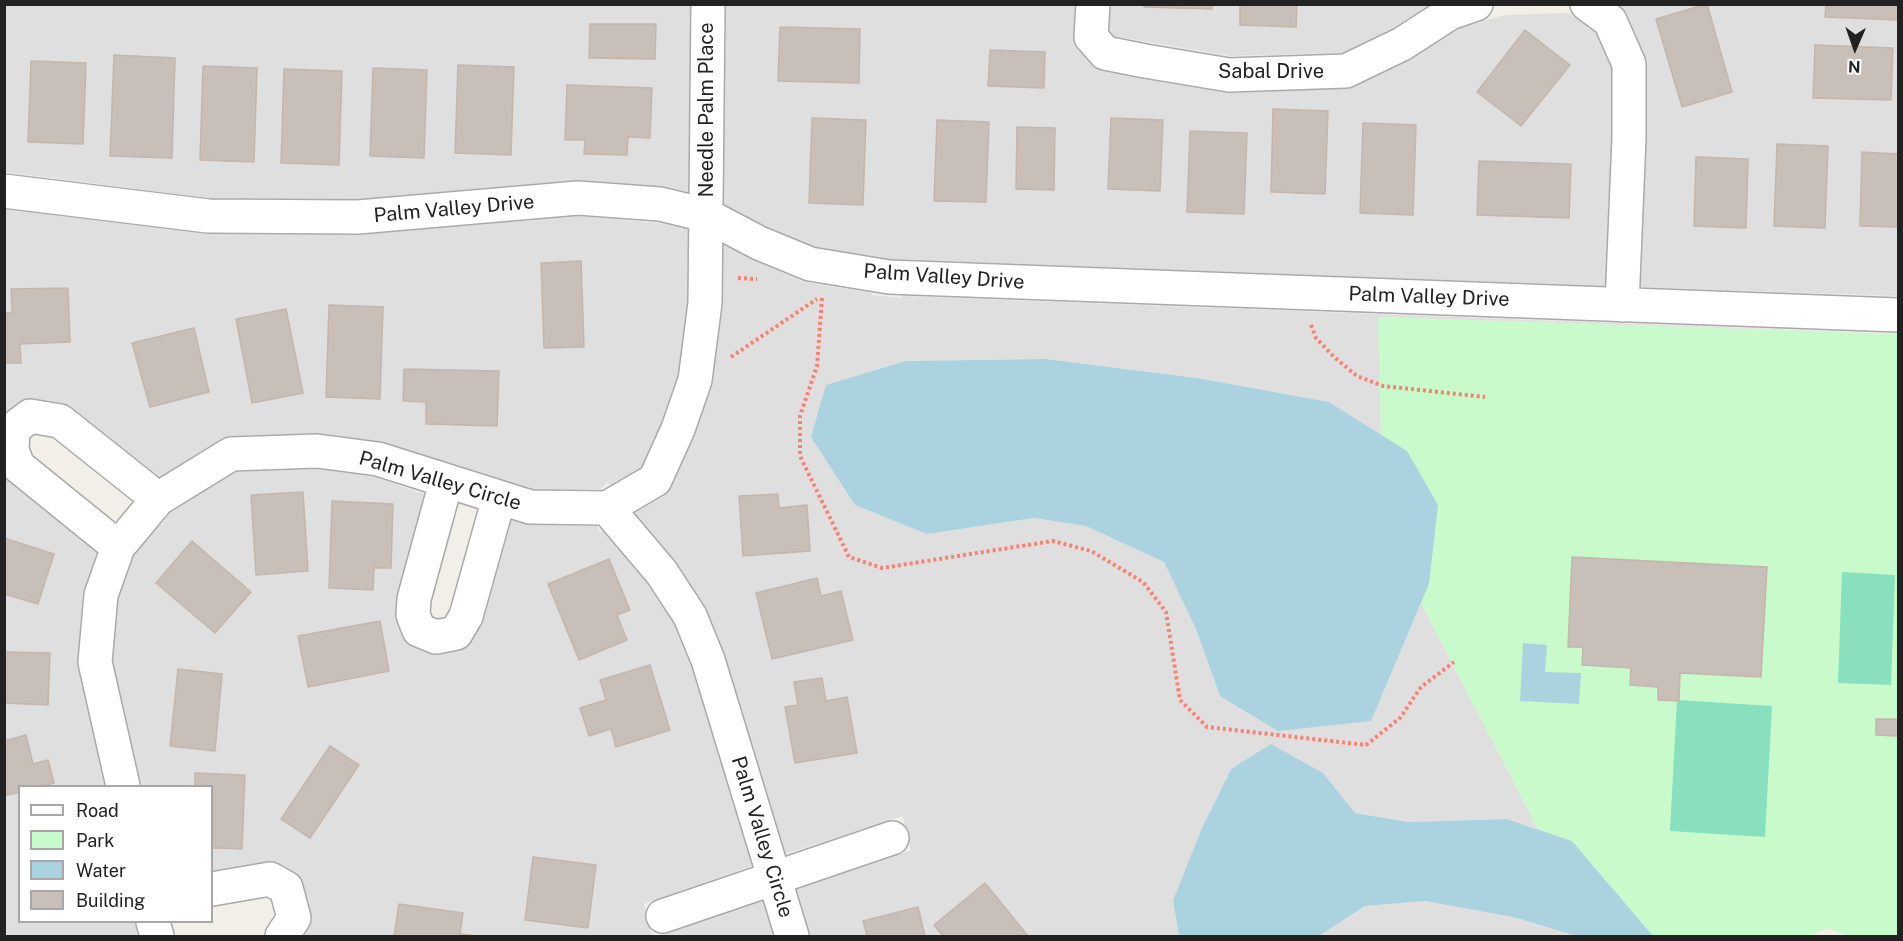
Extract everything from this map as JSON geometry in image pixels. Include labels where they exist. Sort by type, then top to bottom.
[{"type":"street","name":"Needle Palm Place","points":[[607,508],[655,480],[678,429],[695,380],[705,303],[708,4]]},
{"type":"street","name":"Sabal Drive","points":[[1093,4],[1091,37],[1105,52],[1229,75],[1346,71],[1402,44],[1450,13],[1476,4]]},
{"type":"street","points":[[1587,4],[1610,21],[1629,64],[1629,138],[1622,305]]},
{"type":"street","name":"Palm Valley Drive","points":[[4,191],[208,216],[358,217],[578,198],[660,204],[706,215],[759,243],[810,264],[889,278],[1899,315]]},
{"type":"street","points":[[117,547],[18,466],[12,450],[13,429],[30,416],[60,421],[158,500]]},
{"type":"street","name":"Palm Valley Circle","points":[[123,785],[95,662],[101,595],[117,547],[158,500],[231,454],[317,451],[378,459],[530,507],[607,508],[662,573],[690,616],[708,660],[792,936]]},
{"type":"street","points":[[447,482],[414,599],[413,615],[419,630],[436,637],[456,633],[466,616],[499,498]]},
{"type":"street","points":[[663,916],[892,838]]},
{"type":"street","points":[[213,889],[270,879],[286,888],[294,918],[282,936]]},
{"type":"path","points":[[695,380],[822,295],[817,366],[800,416],[800,456],[849,557],[882,568],[1053,541],[1090,551],[1143,582],[1166,612],[1180,700],[1207,727],[1366,745],[1400,718],[1421,687],[1454,662]]},
{"type":"path","points":[[1309,321],[1316,338],[1357,376],[1383,386],[1485,397]]},
{"type":"shaded area","points":[[5,5],[692,5],[691,193],[663,186],[577,180],[357,199],[210,198],[5,172]]},
{"type":"shaded area","points":[[724,5],[1077,5],[1075,36],[1080,50],[1094,66],[1102,71],[1226,93],[1352,88],[1408,61],[1457,29],[1504,15],[1568,13],[1598,34],[1613,68],[1613,138],[1607,286],[890,259],[814,247],[765,226],[723,204]]},
{"type":"shaded area","points":[[1109,5],[1430,5],[1395,27],[1342,53],[1230,56],[1113,36],[1107,30]]},
{"type":"shaded area","points":[[1617,5],[1898,5],[1898,296],[1639,287],[1645,139],[1645,64],[1625,13]]},
{"type":"shaded area","points":[[5,209],[208,234],[359,235],[578,216],[658,223],[690,229],[688,302],[679,375],[664,421],[643,467],[611,486],[607,482],[601,489],[532,489],[383,442],[317,433],[223,438],[159,478],[69,406],[62,403],[32,398],[21,402],[5,414]]},
{"type":"shaded area","points":[[721,243],[804,282],[872,293],[872,295],[902,298],[902,296],[1898,334],[1379,317],[1381,435],[1329,402],[1197,378],[1046,359],[906,361],[927,534],[1034,518],[1086,526],[1165,562],[1196,629],[1220,696],[1371,721],[1421,603],[1538,829],[1507,819],[1408,822],[1355,813],[1323,773],[1231,769],[1202,828],[1173,900],[1179,936],[808,936],[795,889],[911,850],[903,816],[785,854],[724,654],[705,609],[674,560],[634,513],[663,497],[670,489],[693,436]]},
{"type":"shaded area","points":[[316,469],[375,477],[426,495],[398,594],[397,616],[405,638],[414,647],[430,654],[439,655],[459,650],[469,642],[479,626],[509,520],[529,525],[597,526],[600,532],[604,530],[650,585],[677,626],[693,667],[754,865],[644,904],[652,936],[302,936],[307,929],[309,913],[302,884],[293,872],[277,863],[267,862],[213,871],[213,785],[139,785],[111,660],[116,599],[131,557],[160,523],[162,525],[169,513],[235,472]]},
{"type":"shaded area","points":[[4,475],[98,554],[79,666],[106,785],[18,785],[18,923],[136,923],[140,936],[5,936]]},
{"type":"shaded area","points":[[764,899],[775,936],[659,936]]},
{"type":"shaded area","points":[[1425,901],[1517,918],[1576,936],[1319,936],[1365,906]]},
{"type":"green space","points":[[1378,317],[1898,334],[1898,936],[1848,936],[1828,928],[1809,936],[1653,936],[1572,841],[1538,829],[1421,603],[1429,584],[1407,451],[1381,435]]},
{"type":"green space","points":[[1842,572],[1895,575],[1891,685],[1838,683]]},
{"type":"green space","points":[[1677,700],[1772,706],[1765,837],[1670,831]]},
{"type":"water","points":[[1046,359],[1197,378],[1329,402],[1407,451],[1438,505],[1429,584],[1371,721],[1278,731],[1220,696],[1196,629],[1164,562],[1086,526],[1034,518],[927,534],[855,505],[811,437],[826,385],[906,361]]},
{"type":"water","points":[[1523,643],[1547,645],[1545,672],[1581,673],[1579,704],[1520,701]]},
{"type":"water","points":[[1271,744],[1323,773],[1355,813],[1408,822],[1507,819],[1572,841],[1653,936],[1576,936],[1517,918],[1425,901],[1365,906],[1319,936],[1179,936],[1173,900],[1202,828],[1231,769]]},
{"type":"building","points":[[1144,4],[1212,4],[1212,9],[1144,7]]},
{"type":"building","points":[[1240,4],[1297,4],[1296,27],[1240,25]]},
{"type":"building","points":[[1707,4],[1732,92],[1682,107],[1656,19]]},
{"type":"building","points":[[1826,4],[1898,4],[1898,20],[1825,17]]},
{"type":"building","points":[[590,24],[656,24],[655,59],[589,58]]},
{"type":"building","points":[[780,27],[860,29],[859,83],[778,81]]},
{"type":"building","points":[[1525,30],[1570,65],[1521,126],[1477,92]]},
{"type":"building","points":[[1815,45],[1893,48],[1891,100],[1813,98]]},
{"type":"building","points":[[990,50],[1045,52],[1044,88],[988,86]]},
{"type":"building","points":[[114,55],[175,58],[172,158],[110,156]]},
{"type":"building","points":[[31,61],[86,63],[83,144],[28,142]]},
{"type":"building","points":[[458,65],[514,67],[511,155],[455,153]]},
{"type":"building","points":[[203,66],[257,68],[254,162],[200,160]]},
{"type":"building","points":[[373,68],[427,70],[424,158],[370,156]]},
{"type":"building","points":[[284,69],[342,71],[339,165],[281,163]]},
{"type":"building","points":[[567,85],[652,88],[650,138],[628,137],[627,155],[584,154],[585,140],[565,140]]},
{"type":"building","points":[[1273,109],[1328,111],[1325,194],[1271,192]]},
{"type":"building","points":[[812,118],[866,120],[863,205],[809,203]]},
{"type":"building","points":[[1111,118],[1163,120],[1160,191],[1108,189]]},
{"type":"building","points":[[937,120],[989,122],[986,202],[934,201]]},
{"type":"building","points":[[1363,123],[1416,125],[1413,215],[1360,213]]},
{"type":"building","points":[[1017,127],[1055,128],[1054,190],[1016,189]]},
{"type":"building","points":[[1190,131],[1247,133],[1244,214],[1187,212]]},
{"type":"building","points":[[1777,144],[1828,146],[1825,228],[1774,226]]},
{"type":"building","points":[[1862,152],[1898,154],[1898,227],[1860,226]]},
{"type":"building","points":[[1696,157],[1748,159],[1746,228],[1694,226]]},
{"type":"building","points":[[1479,161],[1571,164],[1569,218],[1477,215]]},
{"type":"building","points":[[581,261],[584,347],[544,348],[541,263]]},
{"type":"building","points":[[68,288],[70,342],[20,344],[21,363],[4,363],[4,313],[12,313],[11,289]]},
{"type":"building","points":[[329,305],[383,307],[380,399],[326,397]]},
{"type":"building","points":[[286,309],[303,393],[252,403],[236,319]]},
{"type":"building","points":[[194,328],[209,392],[150,407],[132,343]]},
{"type":"building","points":[[404,369],[499,371],[497,426],[426,424],[426,402],[403,401]]},
{"type":"building","points":[[303,492],[308,571],[256,575],[251,495]]},
{"type":"building","points":[[778,494],[779,508],[807,505],[810,551],[743,556],[739,496]]},
{"type":"building","points":[[332,501],[393,504],[391,568],[374,568],[373,590],[329,588]]},
{"type":"building","points":[[4,538],[54,554],[38,604],[4,594]]},
{"type":"building","points":[[192,541],[251,592],[215,633],[156,583]]},
{"type":"building","points":[[1572,557],[1767,567],[1761,677],[1680,673],[1679,701],[1658,700],[1658,687],[1630,685],[1631,668],[1582,665],[1583,647],[1568,647]]},
{"type":"building","points":[[609,559],[630,610],[617,615],[627,640],[579,660],[548,584]]},
{"type":"building","points":[[817,578],[821,596],[841,591],[853,640],[772,659],[756,593]]},
{"type":"building","points":[[380,621],[389,671],[308,687],[298,636]]},
{"type":"building","points":[[4,652],[50,653],[48,705],[4,703]]},
{"type":"building","points":[[650,665],[670,730],[616,747],[611,729],[589,736],[580,708],[606,700],[600,680]]},
{"type":"building","points":[[178,669],[222,674],[215,751],[170,746]]},
{"type":"building","points":[[822,678],[826,701],[847,697],[857,753],[795,763],[785,707],[798,705],[794,682]]},
{"type":"building","points":[[1876,719],[1898,719],[1898,736],[1876,735]]},
{"type":"building","points":[[26,735],[33,764],[48,760],[54,783],[18,785],[18,792],[4,796],[4,741]]},
{"type":"building","points":[[330,746],[359,765],[310,838],[281,819]]},
{"type":"building","points":[[195,773],[245,775],[242,849],[213,848],[213,785],[195,785]]},
{"type":"building","points":[[533,857],[596,865],[588,928],[525,920]]},
{"type":"building","points":[[985,883],[1028,936],[943,936],[934,925]]},
{"type":"building","points":[[399,904],[463,913],[460,934],[478,936],[394,936]]},
{"type":"building","points":[[918,907],[925,936],[867,936],[863,921]]}]
